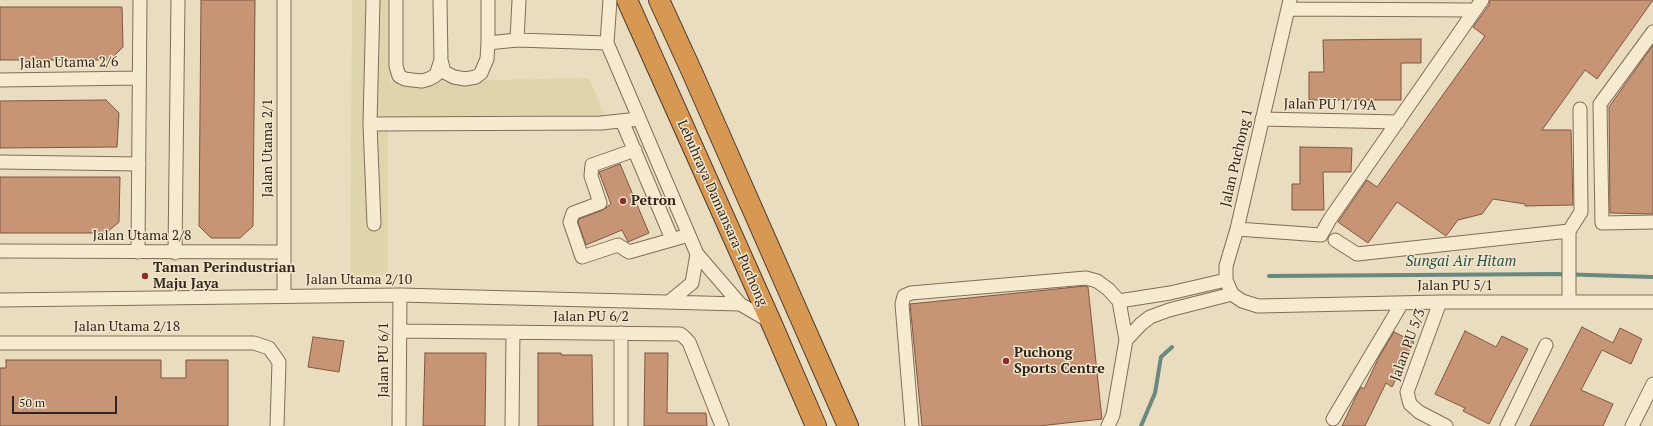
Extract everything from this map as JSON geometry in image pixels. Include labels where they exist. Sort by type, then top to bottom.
[{"type":"highway","name":"Lebuhraya Damansara–Puchong","points":[[627,0],[816,426]]},
{"type":"highway","name":"Lebuhraya Damansara–Puchong","points":[[659,0],[848,426]]},
{"type":"highway","points":[[674,0],[692,72]]},
{"type":"street","points":[[138,252],[140,0]]},
{"type":"street","points":[[175,253],[178,0]]},
{"type":"street","name":"Jalan Utama 2/1","points":[[284,0],[284,296]]},
{"type":"street","points":[[372,0],[370,124],[374,224]]},
{"type":"street","points":[[396,0],[396,66],[399,76],[412,80],[429,80],[436,75],[441,60]]},
{"type":"street","points":[[440,0],[441,60],[444,72],[454,77],[465,79],[476,77],[481,73],[487,59],[488,0]]},
{"type":"street","points":[[517,40],[519,0]]},
{"type":"street","points":[[610,0],[607,43],[639,119],[697,254],[740,304]]},
{"type":"street","points":[[1289,4],[1478,5]]},
{"type":"street","name":"Jalan Puchong 1","points":[[1232,294],[1226,280],[1226,266],[1237,228],[1289,4]]},
{"type":"street","points":[[1237,228],[1321,235],[1330,219],[1478,5]]},
{"type":"street","points":[[1653,32],[1600,104],[1602,223],[1653,222]]},
{"type":"street","points":[[488,43],[517,40],[607,43]]},
{"type":"street","name":"Jalan Utama 2/6","points":[[0,80],[139,78]]},
{"type":"street","points":[[1569,302],[1569,231],[1581,212],[1580,108]]},
{"type":"street","points":[[370,124],[601,123],[639,119]]},
{"type":"street","name":"Jalan PU 1/19A","points":[[1262,119],[1398,122]]},
{"type":"street","points":[[622,121],[672,239]]},
{"type":"street","points":[[635,150],[592,165],[591,176],[600,202],[573,213],[570,222],[582,257],[618,245],[629,252],[689,235]]},
{"type":"street","points":[[0,162],[139,164]]},
{"type":"street","points":[[1335,240],[1357,254],[1569,231]]},
{"type":"street","name":"Jalan Utama 2/8","points":[[0,251],[175,253],[283,252]]},
{"type":"street","points":[[669,302],[692,283],[697,254]]},
{"type":"street","points":[[912,426],[902,304],[904,296],[911,293],[1086,278],[1097,281],[1108,289],[1119,301],[1126,340],[1113,415],[1108,426]]},
{"type":"street","points":[[1119,301],[1170,293],[1226,280]]},
{"type":"street","points":[[1126,340],[1150,317],[1168,310],[1232,294]]},
{"type":"street","name":"Jalan PU 5/1","points":[[1232,294],[1242,301],[1258,306],[1440,302],[1653,302]]},
{"type":"street","name":"Jalan Utama 2/10","points":[[0,300],[400,295],[740,304],[771,322]]},
{"type":"street","name":"Jalan PU 6/1","points":[[400,295],[400,426]]},
{"type":"street","name":"Jalan PU 5/3","points":[[1440,302],[1407,392],[1410,404],[1419,412],[1446,426]]},
{"type":"street","points":[[1333,419],[1402,303]]},
{"type":"street","name":"Jalan PU 6/2","points":[[400,331],[675,333],[687,339],[722,426]]},
{"type":"street","points":[[512,332],[512,426]]},
{"type":"street","points":[[621,333],[621,426]]},
{"type":"street","name":"Jalan Utama 2/18","points":[[0,343],[254,343],[269,348],[279,362],[277,426]]},
{"type":"street","points":[[1507,426],[1546,345]]},
{"type":"street","points":[[1632,426],[1648,405],[1653,384]]},
{"type":"shaded area","points":[[352,0],[390,0],[390,82],[589,78],[610,129],[388,128],[388,275],[350,275]]},
{"type":"building","points":[[201,0],[255,0],[253,226],[240,238],[211,238],[199,226]]},
{"type":"building","points":[[1490,0],[1653,0],[1597,79],[1585,70],[1542,130],[1571,130],[1573,205],[1525,206],[1525,204],[1493,199],[1482,214],[1458,220],[1446,236],[1397,202],[1368,243],[1338,222],[1367,180],[1377,187],[1485,36],[1473,27],[1489,5]]},
{"type":"building","points":[[0,7],[122,7],[123,47],[110,60],[0,60]]},
{"type":"building","points":[[1421,39],[1421,63],[1401,63],[1401,100],[1309,100],[1309,72],[1324,72],[1323,40]]},
{"type":"building","points":[[1653,45],[1653,214],[1610,213],[1609,107]]},
{"type":"building","points":[[106,100],[119,113],[117,147],[0,148],[0,101]]},
{"type":"building","points":[[1300,147],[1352,148],[1351,172],[1323,172],[1324,210],[1292,210],[1292,184],[1300,184]]},
{"type":"building","name":"Petron","points":[[620,164],[649,233],[628,242],[622,230],[586,245],[578,222],[579,219],[603,210],[611,204],[599,172]]},
{"type":"building","points":[[0,177],[120,177],[119,222],[106,233],[0,233]]},
{"type":"building","name":"Puchong Sports Centre","points":[[1085,286],[1088,287],[1102,419],[1039,426],[922,426],[910,304]]},
{"type":"building","points":[[1582,327],[1613,343],[1620,328],[1642,339],[1631,364],[1602,350],[1581,390],[1613,404],[1603,426],[1530,426]]},
{"type":"building","points":[[1465,331],[1496,347],[1502,336],[1528,349],[1489,424],[1463,411],[1465,408],[1435,394]]},
{"type":"building","points":[[1394,332],[1414,342],[1392,387],[1386,383],[1365,426],[1342,426],[1357,394],[1361,387],[1364,389],[1379,357]]},
{"type":"building","points":[[313,337],[344,341],[339,372],[308,367]]},
{"type":"building","points":[[425,353],[486,353],[485,426],[423,426]]},
{"type":"building","points":[[538,353],[592,355],[593,426],[538,426]]},
{"type":"building","points":[[645,353],[668,353],[667,413],[706,413],[707,426],[644,426]]},
{"type":"building","points":[[6,360],[161,360],[161,378],[186,378],[186,360],[228,360],[228,426],[0,426],[0,368],[6,368]]},
{"type":"waterway","name":"Sungai Air Hitam","points":[[1269,276],[1556,274],[1653,277]]},
{"type":"waterway","name":"Sungai Air Hitam","points":[[1141,426],[1155,393],[1161,357],[1172,347]]},
{"type":"place","name":"Petron","points":[[623,201]]},
{"type":"place","name":"Taman Perindustrian Maju Jaya","points":[[145,276]]},
{"type":"place","name":"Puchong Sports Centre","points":[[1006,361]]}]
